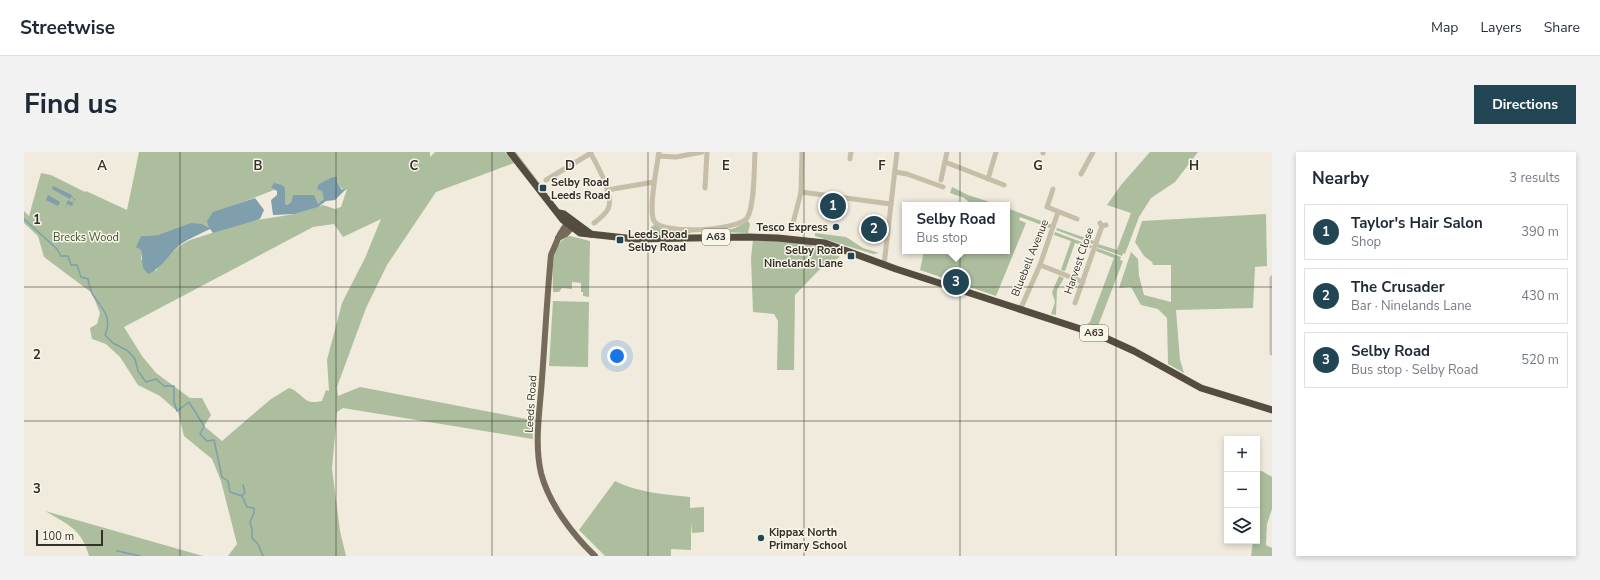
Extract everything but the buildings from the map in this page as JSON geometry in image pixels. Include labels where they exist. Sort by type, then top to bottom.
[{"type":"highway","name":"A63","points":[[510,152],[559,212],[564,214],[580,233],[653,240],[748,237],[808,240],[835,246],[884,265],[1099,335],[1134,351],[1201,388],[1272,410]]},
{"type":"main road","name":"Leeds Road","points":[[571,223],[558,238],[551,255],[539,428],[539,462],[551,499],[579,539],[596,556]]},
{"type":"street","points":[[546,180],[590,152],[610,200],[608,210],[594,223]]},
{"type":"street","points":[[702,152],[676,157],[658,154],[652,212],[654,221],[657,225],[676,229],[697,230],[735,225],[746,219],[750,211],[754,185],[755,152]]},
{"type":"street","points":[[705,188],[707,152]]},
{"type":"street","points":[[792,227],[801,192],[802,152]]},
{"type":"street","points":[[850,159],[851,152]]},
{"type":"street","points":[[884,265],[897,152]]},
{"type":"street","points":[[941,180],[947,152]]},
{"type":"street","points":[[988,179],[996,152]]},
{"type":"street","points":[[1081,174],[1093,152]]},
{"type":"street","points":[[945,162],[1004,185]]},
{"type":"street","points":[[895,172],[907,174],[943,187]]},
{"type":"street","points":[[607,190],[654,182]]},
{"type":"street","name":"Bluebell Avenue","points":[[1053,189],[1047,207],[1077,219]]},
{"type":"street","points":[[801,192],[891,204]]},
{"type":"street","name":"Bluebell Avenue","points":[[1020,310],[1040,265],[1058,212]]},
{"type":"street","name":"Harvest Close","points":[[1075,303],[1103,225]]},
{"type":"street","points":[[1040,265],[1083,282]]},
{"type":"street","points":[[1272,278],[1272,353]]},
{"type":"green space","name":"Brecks Wood","points":[[139,152],[430,152],[430,157],[435,152],[505,152],[514,163],[436,192],[387,265],[366,308],[337,387],[338,396],[360,387],[532,420],[533,439],[343,408],[337,412],[332,469],[340,531],[346,556],[228,556],[237,544],[221,481],[212,459],[184,436],[178,412],[160,396],[138,385],[120,357],[106,344],[92,339],[90,328],[97,324],[100,313],[92,293],[44,257],[38,236],[24,223],[24,211],[29,216],[41,173],[51,175],[85,192],[86,191],[127,210]],"holes":[[[337,182],[343,190],[347,189],[341,207],[335,209],[323,205],[295,214],[250,221],[190,240],[175,250],[156,271],[141,259],[141,236],[158,235],[180,228],[210,228],[230,207],[274,190],[271,188],[285,188],[285,203],[287,205],[291,202],[293,195],[315,200],[318,204],[325,199],[322,191]],[[381,219],[365,258],[342,303],[327,360],[329,391],[326,390],[322,401],[311,402],[289,388],[271,399],[222,441],[204,426],[211,415],[202,398],[190,398],[156,373],[142,356],[124,327],[313,227],[334,224],[343,237]]]},
{"type":"green space","points":[[514,152],[516,152],[550,197]]},
{"type":"green space","points":[[1150,152],[1198,152],[1175,182],[1151,198],[1139,217],[1125,254],[1123,253],[1122,256],[1097,247],[1098,244],[1117,250],[1131,213],[1107,205],[1121,185]]},
{"type":"green space","points":[[952,187],[968,195],[990,202],[969,202],[964,198],[950,193]]},
{"type":"green space","points":[[1010,209],[1052,225],[1050,228],[1020,217],[1019,220],[1026,223],[996,296],[920,270],[923,254],[1010,254]]},
{"type":"green space","points":[[1266,214],[1267,266],[1255,267],[1253,308],[1176,310],[1180,360],[1184,373],[1168,364],[1167,318],[1158,309],[1141,305],[1131,287],[1119,288],[1131,252],[1138,259],[1139,276],[1144,295],[1171,302],[1171,265],[1153,265],[1152,262],[1144,256],[1135,242],[1142,221]]},
{"type":"green space","points":[[748,221],[750,224],[748,233],[720,232],[735,228]]},
{"type":"green space","points":[[654,225],[693,233],[651,235],[651,227]]},
{"type":"green space","points":[[1057,228],[1094,241],[1093,244],[1056,230]]},
{"type":"green space","points":[[1055,232],[1092,246],[1091,248],[1075,243],[1065,271],[1061,270],[1071,241],[1054,235]]},
{"type":"green space","points":[[815,233],[846,237],[863,248],[879,253],[873,254],[815,236]]},
{"type":"green space","points":[[570,236],[590,241],[589,297],[583,296],[583,292],[581,292],[581,283],[572,282],[572,289],[562,288],[559,292],[553,292],[555,252],[563,239]]},
{"type":"green space","points":[[753,240],[809,245],[840,257],[819,270],[795,295],[794,370],[777,370],[778,321],[774,314],[753,312],[751,258]]},
{"type":"green space","points":[[1097,248],[1121,257],[1120,260],[1123,261],[1098,326],[1087,324],[1090,322],[1114,258],[1096,251]]},
{"type":"green space","points":[[1059,276],[1064,278],[1057,290],[1056,315],[1051,314],[1055,302],[1052,292]]},
{"type":"green space","points":[[553,301],[589,302],[588,367],[549,366]]},
{"type":"green space","points":[[1260,471],[1262,471],[1272,477],[1272,509],[1267,524],[1266,545],[1272,548],[1272,556],[1251,556],[1253,544],[1260,544]]},
{"type":"green space","points":[[615,481],[642,491],[690,497],[690,508],[704,507],[704,532],[692,533],[691,522],[691,550],[671,549],[671,556],[605,556],[579,530]]},
{"type":"green space","points":[[45,511],[203,556],[89,556],[78,533],[67,524]]},
{"type":"water","points":[[333,177],[337,177],[337,182],[342,190],[347,188],[335,200],[326,201],[318,207],[295,214],[273,215],[271,200],[277,195],[277,191],[271,188],[274,183],[282,185],[285,188],[285,203],[287,205],[291,202],[293,195],[314,195],[318,204],[324,199],[322,191],[317,189],[319,184]]},
{"type":"water","points":[[53,186],[72,195],[71,196],[75,199],[72,206],[67,204],[63,212],[68,200],[73,203],[74,199],[71,197],[70,199],[52,189]]},
{"type":"water","points":[[48,195],[60,202],[58,206],[46,200]]},
{"type":"water","points":[[255,198],[264,210],[260,219],[213,233],[210,229],[181,244],[153,272],[148,274],[143,268],[141,250],[136,247],[141,236],[158,235],[191,223],[202,224],[209,228],[207,221],[213,212]]},
{"type":"waterway","points":[[24,219],[57,249],[61,256],[68,256],[71,265],[77,265],[81,277],[88,279],[92,293],[103,309],[107,318],[108,323],[105,335],[113,343],[128,351],[135,359],[138,371],[146,382],[156,379],[164,386],[174,386],[174,402],[177,411],[189,402],[204,426],[200,434],[207,441],[214,440],[222,477],[228,481],[230,492],[242,496],[247,507],[254,508],[254,513],[250,522],[252,538],[258,544],[263,556]]},
{"type":"waterway","points":[[242,496],[245,492],[243,485]]},
{"type":"waterway","points":[[117,551],[140,556]]},
{"type":"place","name":"Selby Road Leeds Road","points":[[543,188]]},
{"type":"place","name":"Taylor's Hair Salon","points":[[833,206]]},
{"type":"place","name":"Tesco Express","points":[[836,227]]},
{"type":"place","name":"The Crusader","points":[[874,229]]},
{"type":"place","name":"Leeds Road Selby Road","points":[[620,240]]},
{"type":"place","name":"Selby Road Ninelands Lane","points":[[851,256]]},
{"type":"place","name":"Selby Road","points":[[956,282]]},
{"type":"place","name":"Kippax North Primary School","points":[[761,538]]}]
